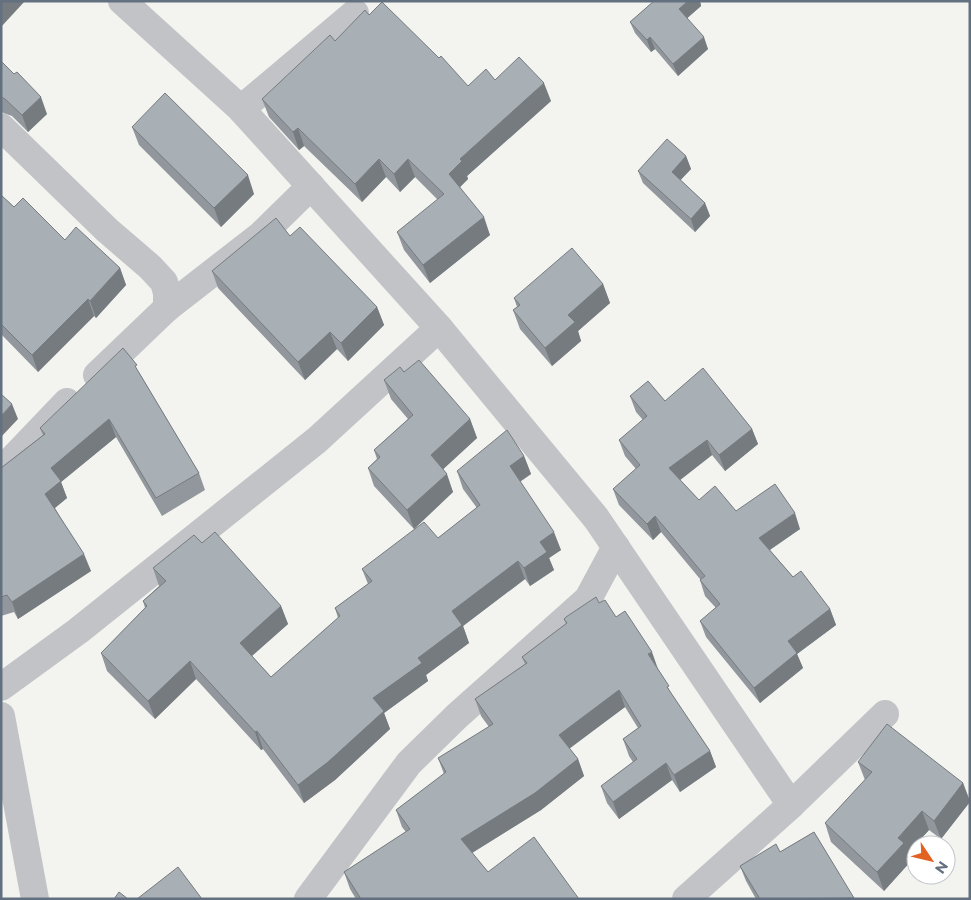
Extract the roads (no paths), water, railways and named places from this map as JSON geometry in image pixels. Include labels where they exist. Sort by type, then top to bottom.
[{"type":"street","points":[[122,1],[240,109],[439,328],[596,518],[791,805]]},
{"type":"street","points":[[240,109],[355,13]]},
{"type":"street","points":[[1,127],[107,230],[150,267],[164,282],[167,293],[167,308]]},
{"type":"street","points":[[1,471],[54,414],[167,308],[261,235],[311,186]]},
{"type":"street","points":[[1,686],[78,631],[317,440],[439,328]]},
{"type":"street","points":[[308,899],[409,763],[457,716],[588,599],[603,576],[616,547]]},
{"type":"street","points":[[686,899],[791,805],[885,714]]},
{"type":"street","points":[[1,716],[5,764],[35,899]]}]
